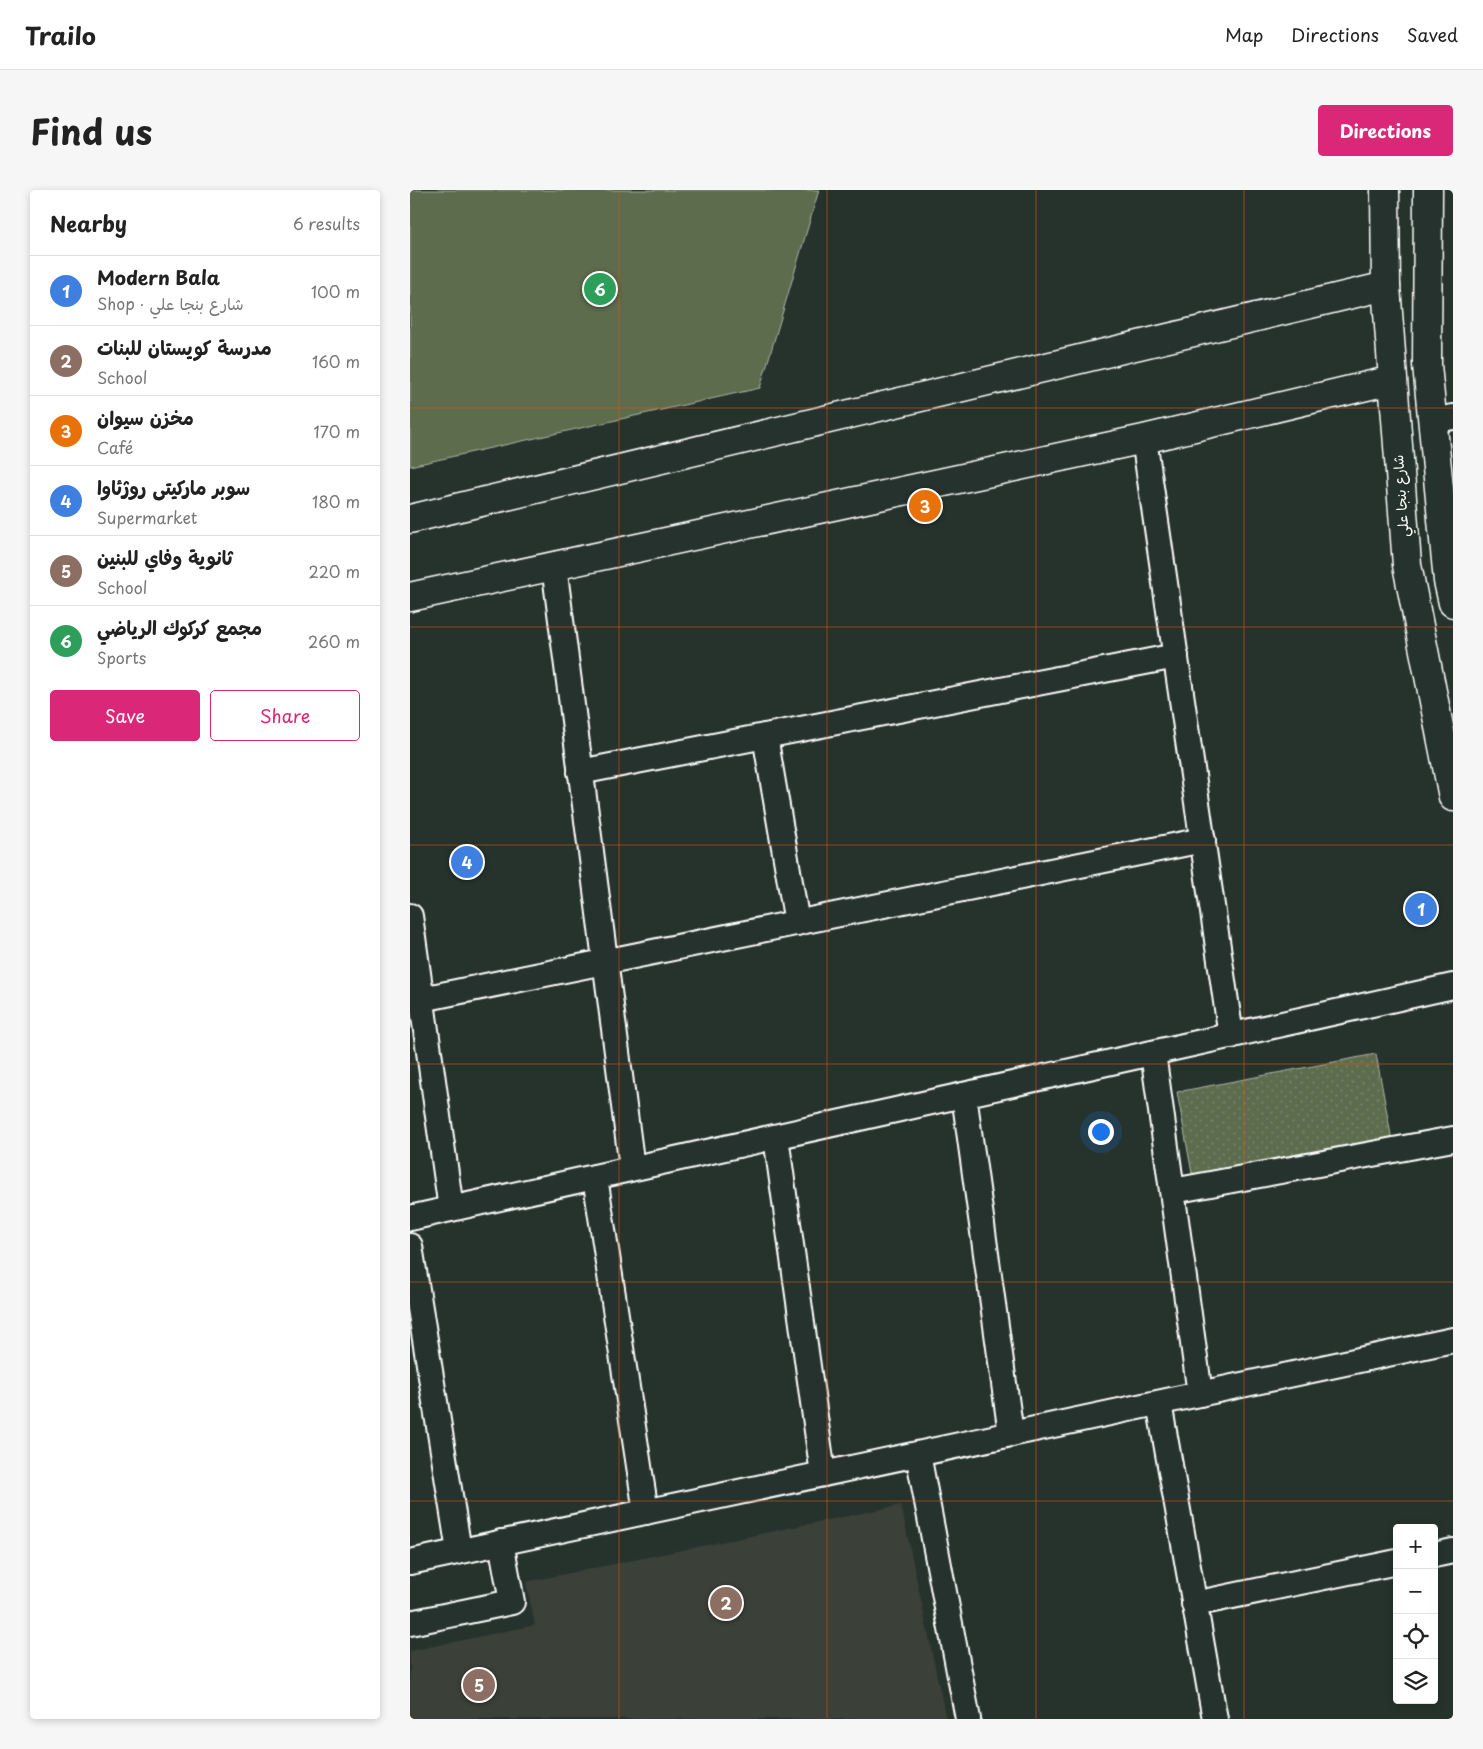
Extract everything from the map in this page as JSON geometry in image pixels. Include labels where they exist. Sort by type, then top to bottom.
[{"type":"street","name":"شارع بنجا علي","points":[[1385,190],[1386,286],[1407,565],[1453,797]]},
{"type":"street","points":[[1428,190],[1426,365],[1443,419],[1448,581],[1453,603]]},
{"type":"street","points":[[410,519],[1386,286]]},
{"type":"street","points":[[410,597],[1144,439],[1392,380]]},
{"type":"street","points":[[1144,439],[1231,1036]]},
{"type":"street","points":[[554,566],[632,1168]]},
{"type":"street","points":[[580,772],[1176,656]]},
{"type":"street","points":[[765,736],[797,922]]},
{"type":"street","points":[[422,999],[1203,840]]},
{"type":"street","points":[[410,916],[451,1209]]},
{"type":"street","points":[[410,1218],[1453,986]]},
{"type":"street","points":[[1153,1053],[1200,1394]]},
{"type":"street","points":[[964,1095],[1012,1434]]},
{"type":"street","points":[[776,1137],[823,1474]]},
{"type":"street","points":[[1173,1191],[1453,1138]]},
{"type":"street","points":[[595,1177],[646,1512]]},
{"type":"street","points":[[410,1246],[459,1551]]},
{"type":"street","points":[[410,1562],[1453,1340]]},
{"type":"street","points":[[1159,1403],[1215,1719]]},
{"type":"street","points":[[918,1454],[968,1719]]},
{"type":"street","points":[[410,1623],[512,1602],[501,1542]]},
{"type":"street","points":[[1438,1554],[1453,1551]]},
{"type":"street","points":[[1194,1604],[1393,1563]]},
{"type":"shaded area","points":[[901,1505],[946,1719],[410,1719],[410,1651],[535,1625],[526,1582]]},
{"type":"green space","points":[[410,190],[819,190],[760,388],[410,466]]},
{"type":"green space","points":[[1376,1054],[1393,1146],[1194,1184],[1177,1092]]},
{"type":"place","name":"مجمع كركوك الرياضي","points":[[600,289]]},
{"type":"place","name":"مخزن سيوان","points":[[925,506]]},
{"type":"place","name":"سوبر ماركيتى روژئاوا","points":[[467,862]]},
{"type":"place","name":"Modern Bala","points":[[1421,909]]},
{"type":"place","name":"مدرسة كويستان للبنات","points":[[726,1603]]},
{"type":"place","name":"ثانوية وفاي للبنين","points":[[479,1685]]}]
